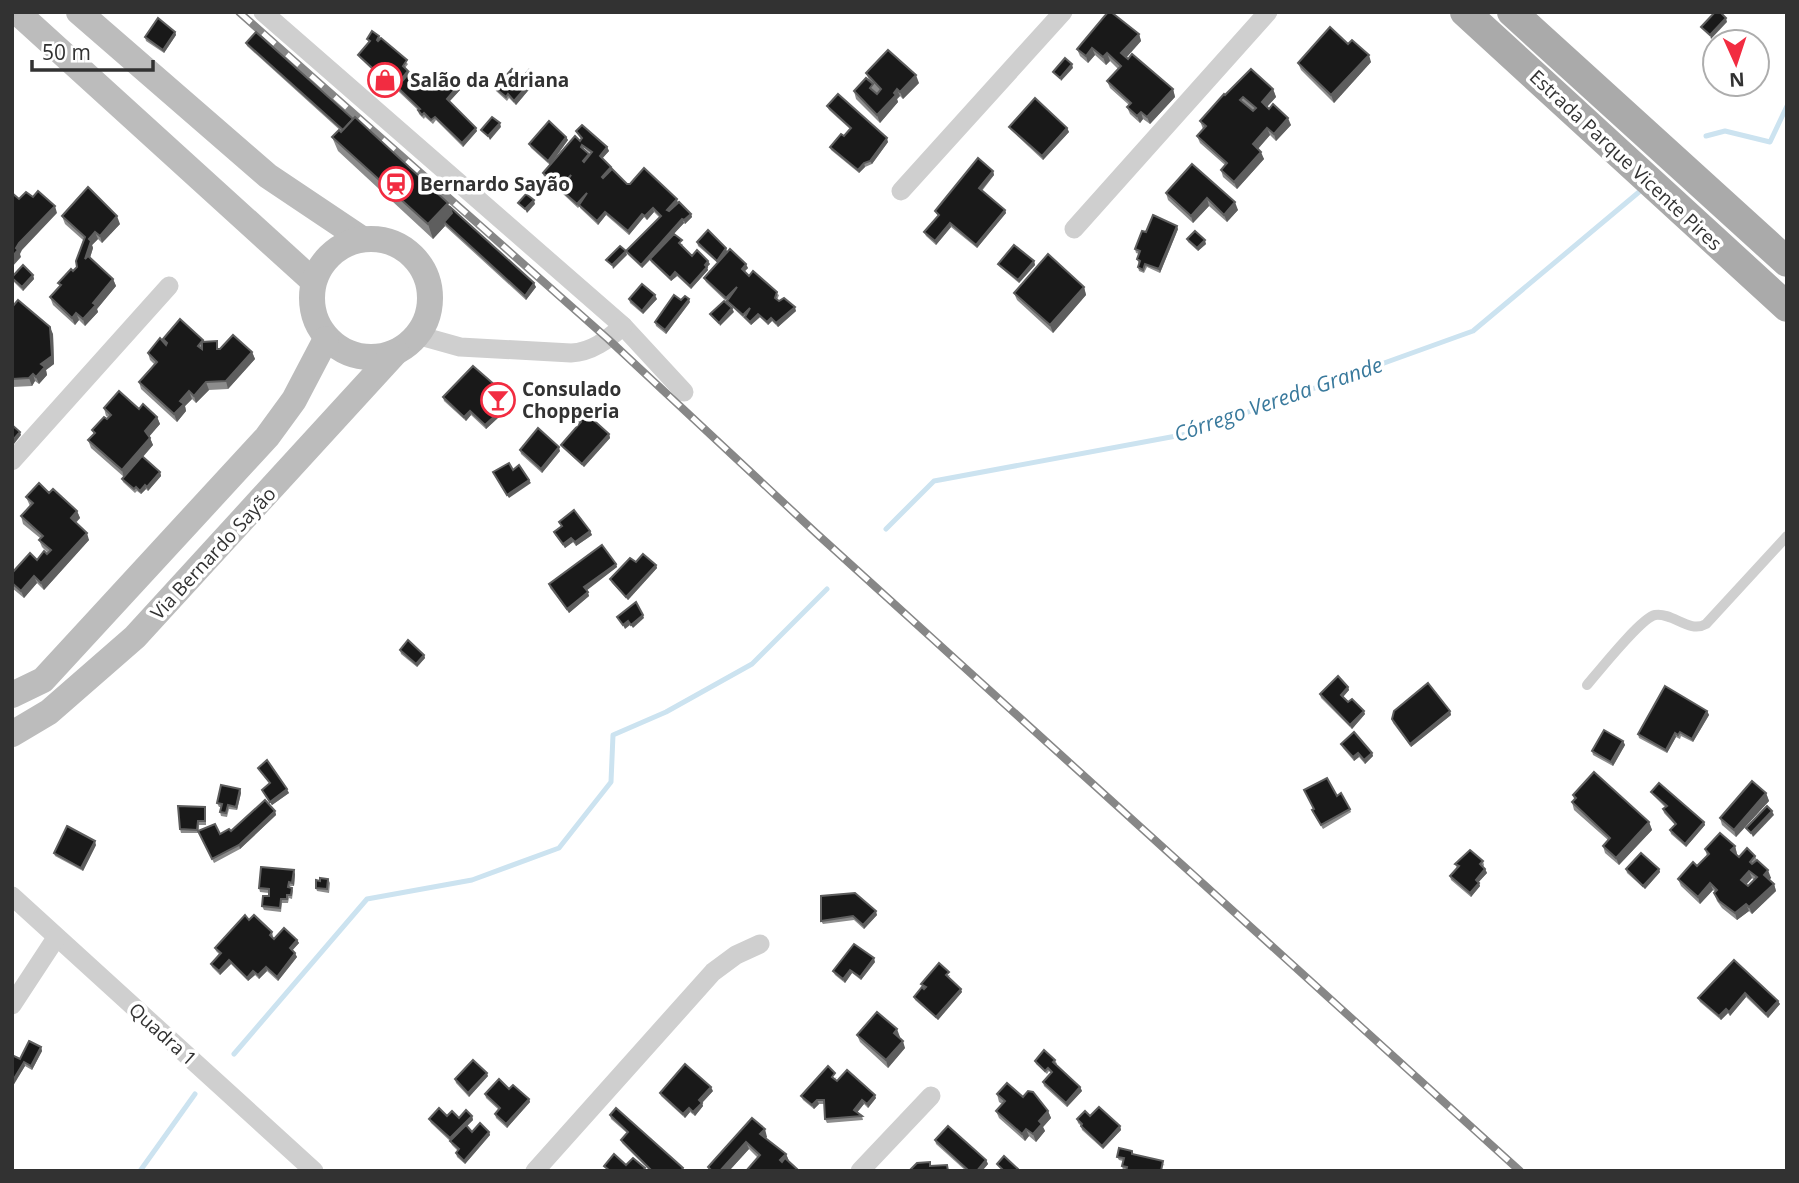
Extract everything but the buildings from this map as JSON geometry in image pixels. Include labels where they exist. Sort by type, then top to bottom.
[{"type":"main road","points":[[17,12],[313,281]]},
{"type":"main road","points":[[79,12],[268,176],[362,239],[390,242],[414,258],[428,282],[429,310],[417,335],[396,352],[372,358],[347,353],[326,339],[312,312],[313,281],[331,253],[362,239]]},
{"type":"main road","name":"Estrada Parque Vicente Pires","points":[[1465,12],[1787,307]]},
{"type":"main road","name":"Estrada Parque Vicente Pires","points":[[1514,13],[1787,262]]},
{"type":"main road","name":"Via Bernardo Sayão","points":[[12,695],[43,680],[267,437],[294,400],[326,339]]},
{"type":"main road","name":"Via Bernardo Sayão","points":[[12,734],[49,712],[135,637],[396,352]]},
{"type":"street","points":[[263,12],[623,326],[684,392]]},
{"type":"street","points":[[901,191],[1063,12]]},
{"type":"street","points":[[1074,229],[1268,12]]},
{"type":"street","points":[[12,461],[169,286]]},
{"type":"street","points":[[417,335],[460,347],[570,353],[582,352],[596,346],[623,326]]},
{"type":"street","name":"Quadra 1","points":[[12,896],[314,1171]]},
{"type":"street","points":[[12,1005],[56,937]]},
{"type":"street","points":[[535,1171],[713,972],[736,954],[760,944]]},
{"type":"street","points":[[860,1171],[931,1096]]},
{"type":"lane","points":[[1587,685],[1648,618],[1663,615],[1701,628],[1787,536]]},
{"type":"waterway","name":"Córrego Vereda Grande","points":[[1706,136],[1725,131],[1770,142],[1787,106]]},
{"type":"waterway","name":"Córrego Vereda Grande","points":[[886,529],[934,481],[1187,434],[1473,331],[1639,192]]},
{"type":"waterway","name":"Córrego Vereda Grande","points":[[234,1054],[367,899],[472,880],[559,848],[611,782],[613,735],[666,712],[752,664],[827,589]]},
{"type":"waterway","name":"Córrego Vereda Grande","points":[[140,1171],[195,1094]]},
{"type":"railway","points":[[239,12],[608,339],[816,533],[1520,1171]]},
{"type":"place","name":"Salão da Adriana","points":[[385,80]]},
{"type":"place","name":"Bernardo Sayão","points":[[396,184]]},
{"type":"place","name":"Consulado Chopperia","points":[[498,400]]}]
